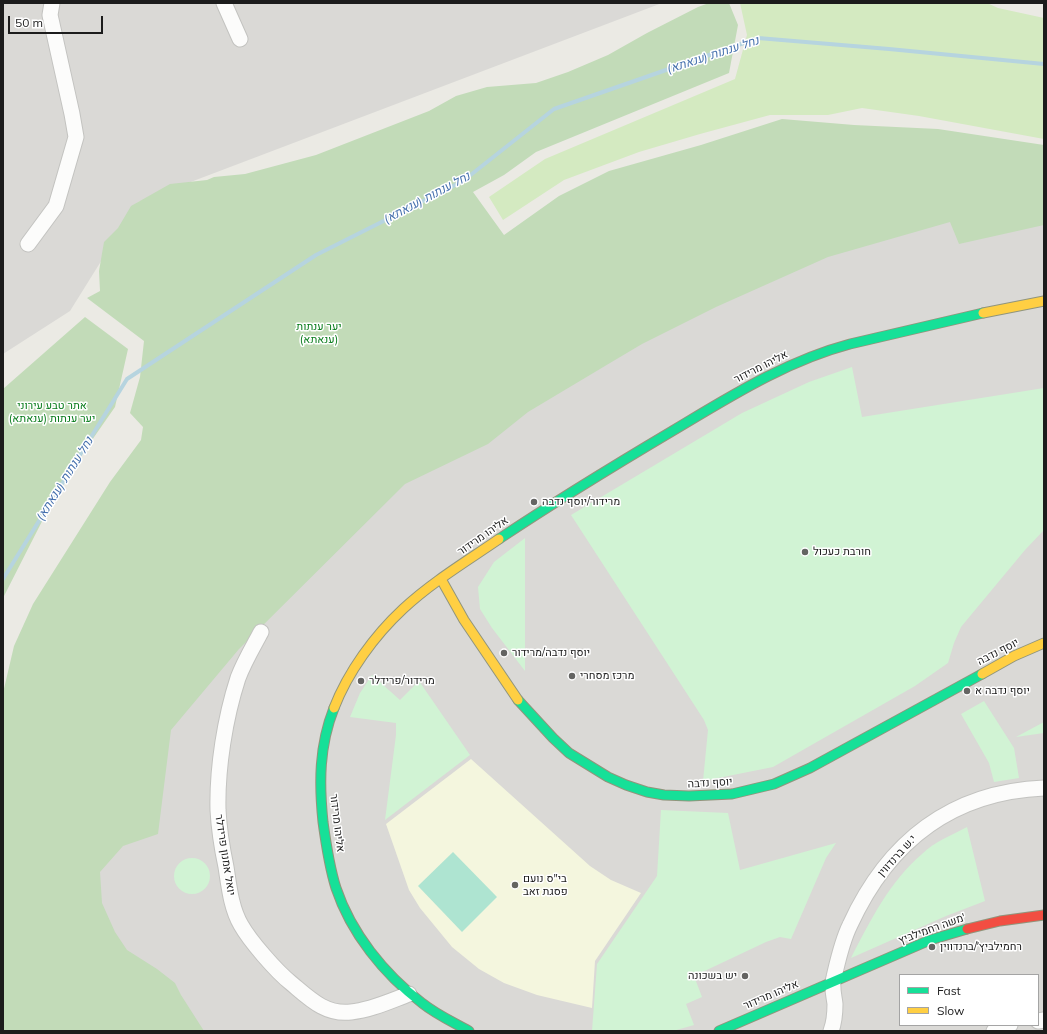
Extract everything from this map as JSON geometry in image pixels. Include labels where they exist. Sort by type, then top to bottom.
[{"type":"street","points":[[28,244],[56,206],[76,137],[50,15],[52,3]]},
{"type":"street","points":[[224,3],[240,39]]},
{"type":"street","name":"אליהו מרידור","points":[[469,1031],[438,1015],[409,994],[386,970],[368,947],[353,926],[341,901],[334,881],[327,848],[322,814],[320,783],[321,749],[326,727],[336,702],[366,652],[386,626],[404,608],[441,579],[527,519],[614,465],[757,382],[794,364],[826,351],[998,309],[1044,301]]},
{"type":"street","name":"יוסף נדבה","points":[[441,579],[464,620],[517,699],[553,738],[569,753],[608,777],[647,792],[664,795],[689,796],[732,794],[774,784],[810,768],[1014,656],[1044,643]]},
{"type":"street","name":"יואל אמנון פרידלר","points":[[262,632],[238,678],[229,713],[220,775],[218,809],[220,836],[231,900],[241,925],[254,943],[285,978],[316,1004],[326,1009],[351,1012],[376,1006],[409,994]]},
{"type":"street","name":"י.ש ברנדווין","points":[[832,982],[850,925],[879,875],[909,840],[931,823],[960,807],[981,799],[1004,793],[1044,788]]},
{"type":"street","name":"משה רחמילביץ'","points":[[832,982],[930,940],[960,930],[1019,917],[1044,915]]},
{"type":"street","points":[[831,1031],[835,1006],[832,982]]},
{"type":"street","name":"אליהו מרידור","points":[[719,1031],[832,982]]},
{"type":"street","points":[[994,1031],[1007,1026]]},
{"type":"shaded area","points":[[3,3],[662,3],[138,202],[70,311],[3,354]]},
{"type":"shaded area","points":[[1044,185],[1044,1031],[177,1031],[82,891],[200,607],[755,260]]},
{"type":"shaded area","points":[[852,367],[862,417],[1044,388],[1044,530],[1025,550],[961,627],[948,663],[915,686],[773,767],[703,781],[708,730],[704,720],[571,515],[742,413],[809,382]]},
{"type":"shaded area","points":[[525,538],[525,671],[492,628],[480,609],[478,587],[494,562]]},
{"type":"shaded area","points":[[372,675],[400,700],[419,681],[470,755],[385,820],[396,735],[396,723],[350,717],[360,693]]},
{"type":"shaded area","points":[[984,701],[1014,748],[1019,778],[994,782],[989,763],[961,714]]},
{"type":"shaded area","points":[[1044,722],[1044,733],[1016,737]]},
{"type":"shaded area","name":"בי\"ס נועם פסגת זאב","points":[[471,759],[590,866],[611,880],[641,893],[595,961],[592,1008],[537,995],[504,983],[479,969],[452,947],[420,908],[409,890],[386,824]]},
{"type":"shaded area","points":[[661,810],[728,813],[740,870],[836,843],[826,858],[791,939],[780,937],[766,942],[694,976],[702,997],[686,1004],[694,1025],[673,1031],[592,1031],[597,964],[657,876]]},
{"type":"shaded area","points":[[967,827],[985,901],[946,916],[851,958],[873,916],[900,876],[932,846]]},
{"type":"shaded area","points":[[196,858],[205,863],[209,869],[209,883],[205,889],[196,894],[188,894],[179,889],[175,883],[174,872],[179,863],[185,859]]},
{"type":"green space","name":"יער ענתות (ענאתא)","points":[[709,3],[729,3],[738,25],[729,73],[536,152],[504,175],[473,192],[504,235],[559,196],[609,171],[701,145],[782,119],[854,125],[938,129],[1044,145],[1044,225],[959,244],[950,222],[828,257],[716,307],[642,344],[528,412],[488,444],[405,484],[239,649],[171,730],[158,834],[123,846],[100,872],[102,903],[115,932],[127,950],[157,969],[175,983],[204,1031],[3,1031],[3,693],[14,646],[33,604],[110,482],[141,440],[143,427],[130,413],[140,377],[144,341],[87,298],[100,291],[99,271],[104,242],[118,228],[131,206],[170,184],[245,174],[316,155],[429,111],[456,96],[487,87],[536,83],[568,72],[608,55],[647,33]]},
{"type":"green space","points":[[740,3],[987,3],[998,8],[1044,18],[1044,139],[919,116],[862,108],[828,115],[770,115],[639,152],[564,180],[503,220],[489,197],[545,159],[735,79],[747,35]]},
{"type":"green space","name":"אתר טבע עירוני יער ענתות (ענאתא)","points":[[85,317],[128,349],[115,407],[60,486],[3,598],[3,389]]},
{"type":"green space","points":[[453,852],[497,897],[462,932],[418,886]]},
{"type":"waterway","name":"נחל ענתות (ענאתא)","points":[[3,579],[127,379],[316,255],[463,181],[554,109],[758,38],[1044,64]]},
{"type":"traffic: fast","points":[[499,539],[652,443],[738,392],[781,370],[826,351],[850,344],[983,313]]},
{"type":"traffic: fast","points":[[518,700],[569,753],[608,777],[626,785],[647,792],[664,795],[689,796],[732,794],[774,784],[810,768],[982,674]]},
{"type":"traffic: fast","points":[[334,708],[325,736],[321,765],[321,793],[323,822],[328,855],[342,905],[350,921],[370,952],[408,992],[439,1015],[469,1031]]},
{"type":"traffic: fast","points":[[719,1031],[930,940],[967,929]]},
{"type":"traffic: slow","points":[[983,313],[1044,301]]},
{"type":"traffic: slow","points":[[334,708],[354,668],[372,643],[392,620],[414,599],[450,572],[499,539]]},
{"type":"traffic: slow","points":[[441,579],[464,620],[518,700]]},
{"type":"traffic: slow","points":[[982,674],[1014,656],[1044,643]]},
{"type":"traffic: jam","points":[[967,929],[1000,921],[1044,915]]},
{"type":"place","name":"מרידור/יוסף נדבה","points":[[534,502]]},
{"type":"place","name":"חורבת כעכול","points":[[805,552]]},
{"type":"place","name":"יוסף נדבה/מרידור","points":[[504,653]]},
{"type":"place","name":"מרכז מסחרי","points":[[572,676]]},
{"type":"place","name":"מרידור/פרידלר","points":[[361,681]]},
{"type":"place","name":"יוסף נדבה א","points":[[967,691]]},
{"type":"place","name":"בי\"ס נועם פסגת זאב","points":[[515,885]]},
{"type":"place","name":"רחמילביץ׳/ברנדווין","points":[[932,947]]},
{"type":"place","name":"יש בשכונה","points":[[745,976]]}]
